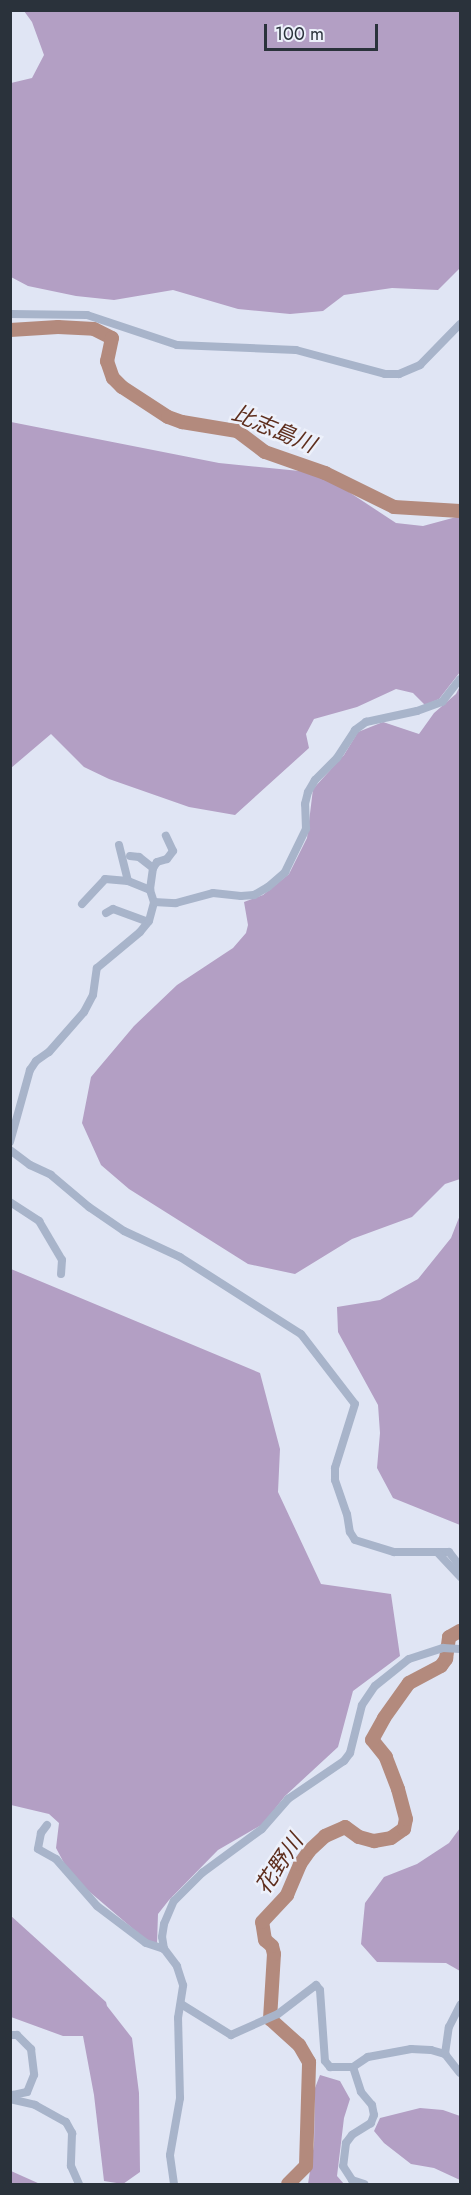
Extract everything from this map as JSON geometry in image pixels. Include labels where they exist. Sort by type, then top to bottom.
[{"type":"street","points":[[10,314],[38,316],[64,312],[87,315],[177,345],[296,350],[385,374],[399,374],[420,365],[460,324]]},
{"type":"street","points":[[154,902],[176,903],[213,893],[247,896],[268,887],[285,872],[306,829],[305,804],[308,792],[315,780],[337,758],[355,730],[366,722],[417,711],[442,702],[460,679]]},
{"type":"street","points":[[10,1142],[26,1082],[36,1061],[49,1052],[84,1012],[93,995],[97,968],[148,922],[154,902],[150,890],[153,868],[157,862],[167,859],[173,851],[166,836]]},
{"type":"street","points":[[119,845],[129,881]]},
{"type":"street","points":[[130,856],[139,857],[153,868]]},
{"type":"street","points":[[81,904],[105,879],[129,881],[150,890]]},
{"type":"street","points":[[106,913],[113,909],[148,922]]},
{"type":"street","points":[[10,1150],[30,1165],[51,1175],[89,1207],[124,1231],[180,1257],[301,1334],[355,1404],[335,1468],[334,1480],[347,1514],[350,1532],[355,1540],[394,1552],[449,1551],[460,1566]]},
{"type":"street","points":[[10,1202],[39,1221],[62,1260],[61,1274]]},
{"type":"street","points":[[438,1553],[460,1577]]},
{"type":"street","points":[[174,2184],[170,2155],[180,2098],[178,2018],[182,1976],[164,1948],[164,1924],[174,1901],[202,1873],[262,1829],[288,1799],[344,1761],[350,1753],[362,1705],[375,1686],[409,1659],[443,1648],[459,1649]]},
{"type":"street","points":[[47,1825],[40,1833],[38,1849],[56,1859],[97,1906],[146,1943],[164,1948]]},
{"type":"street","points":[[181,2004],[231,2035],[278,2014],[316,1985],[320,1990],[325,2061],[330,2067],[353,2067],[368,2057],[411,2049],[445,2054],[460,2073]]},
{"type":"street","points":[[445,2054],[449,2027],[460,2005]]},
{"type":"street","points":[[10,2035],[17,2035],[31,2049],[34,2075],[27,2092],[14,2095],[10,2099]]},
{"type":"street","points":[[353,2067],[361,2092],[372,2104],[374,2115],[371,2123],[352,2135],[346,2143],[343,2166],[352,2180],[364,2184]]},
{"type":"street","points":[[10,2099],[35,2105],[66,2122],[72,2133],[71,2166],[79,2184]]},
{"type":"shaded area","points":[[24,11],[460,11],[460,268],[438,290],[392,288],[344,295],[323,311],[290,314],[238,309],[173,290],[114,300],[76,296],[28,286],[11,277],[11,83],[32,78],[44,55],[32,22]]},
{"type":"shaded area","points":[[11,422],[219,463],[320,473],[396,523],[423,526],[460,516],[460,672],[439,699],[425,705],[413,693],[396,689],[357,707],[314,719],[306,734],[309,748],[235,815],[189,807],[109,779],[84,767],[51,734],[11,768]]},
{"type":"shaded area","points":[[460,686],[460,1179],[445,1184],[412,1217],[352,1239],[295,1274],[248,1264],[129,1189],[101,1165],[82,1123],[91,1077],[134,1026],[177,985],[233,948],[246,933],[248,925],[244,902],[263,895],[289,874],[307,838],[313,789],[344,755],[358,732],[383,722],[419,734],[434,713],[456,694]]},
{"type":"shaded area","points":[[460,1215],[460,1525],[393,1498],[377,1468],[380,1433],[378,1405],[338,1332],[337,1307],[380,1300],[418,1279],[451,1238]]},
{"type":"shaded area","points":[[11,1269],[260,1373],[280,1449],[278,1492],[321,1584],[391,1594],[400,1656],[353,1691],[338,1747],[285,1796],[263,1824],[218,1850],[169,1900],[158,1914],[157,1944],[145,1939],[71,1876],[56,1848],[59,1823],[49,1814],[11,1805]]},
{"type":"shaded area","points":[[460,1828],[460,1971],[446,1963],[377,1962],[361,1944],[365,1903],[384,1877],[417,1864],[449,1843]]},
{"type":"shaded area","points":[[10,1915],[106,2002],[132,2038],[139,2093],[140,2172],[123,2184],[104,2181],[94,2095],[83,2036],[63,2036],[11,2017]]},
{"type":"shaded area","points":[[320,2075],[340,2081],[350,2099],[344,2118],[337,2176],[344,2184],[308,2184],[314,2144],[315,2088]]},
{"type":"shaded area","points":[[420,2108],[443,2110],[460,2116],[460,2180],[434,2168],[411,2164],[384,2143],[374,2131],[380,2118]]},
{"type":"shaded area","points":[[11,2171],[40,2184],[11,2184]]},
{"type":"waterway","name":"比志島川","points":[[10,330],[58,327],[94,329],[112,338],[107,361],[113,378],[122,387],[168,417],[182,422],[237,431],[265,452],[325,473],[394,507],[460,511]]},
{"type":"waterway","name":"花野川","points":[[288,2184],[306,2166],[309,2062],[299,2045],[270,2019],[274,1954],[272,1946],[265,1940],[262,1922],[287,1895],[300,1864],[309,1851],[325,1836],[345,1827],[359,1837],[374,1841],[391,1838],[404,1829],[406,1819],[398,1789],[386,1757],[372,1740],[384,1718],[409,1683],[441,1666],[446,1659],[449,1637],[460,1631]]}]
